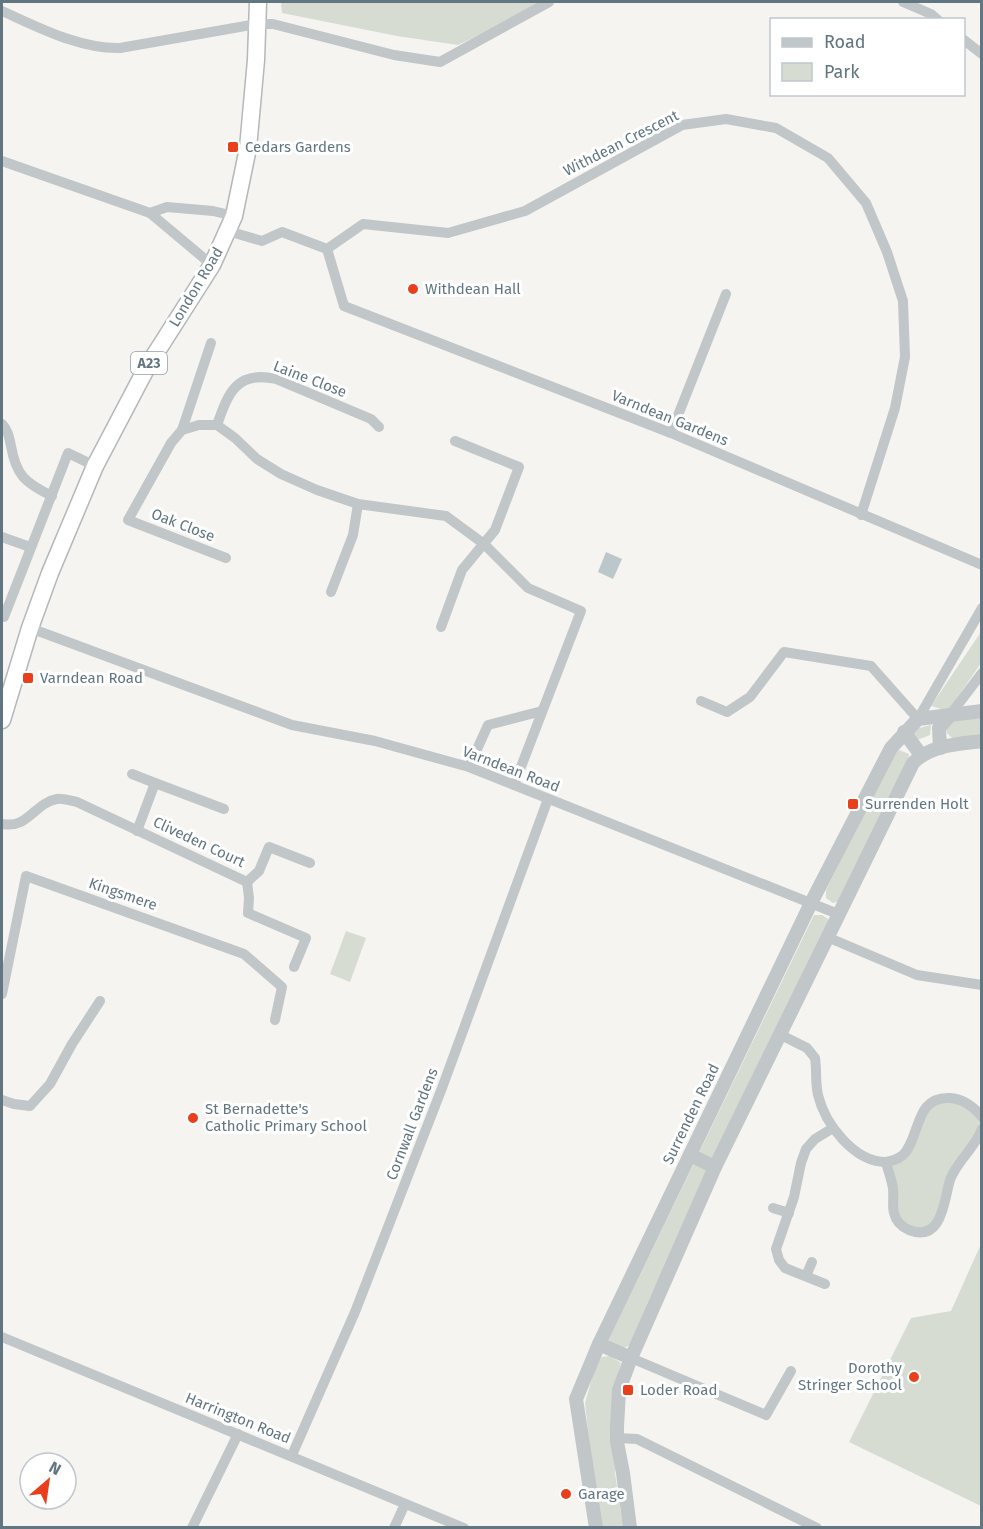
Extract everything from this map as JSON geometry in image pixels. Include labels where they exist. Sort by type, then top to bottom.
[{"type":"highway","name":"London Road","points":[[2,720],[30,628],[66,531],[95,466],[147,367],[212,264],[231,224],[248,148],[258,2]]},
{"type":"street","points":[[2,11],[43,29],[107,48],[120,48],[257,24],[273,24],[394,56],[440,62],[549,2]]},
{"type":"street","points":[[903,2],[936,18]]},
{"type":"street","points":[[965,42],[981,54]]},
{"type":"street","name":"Withdean Crescent","points":[[327,249],[363,224],[448,233],[525,211],[682,125],[726,119],[776,128],[828,158],[866,202],[887,252],[903,302],[905,357],[895,408],[861,515]]},
{"type":"street","points":[[2,161],[150,213],[212,264]]},
{"type":"street","points":[[150,213],[167,207],[213,211],[262,241],[282,232],[327,249]]},
{"type":"street","name":"Varndean Gardens","points":[[327,249],[344,306],[671,433],[981,565]]},
{"type":"street","points":[[671,433],[726,294]]},
{"type":"street","points":[[182,430],[211,343]]},
{"type":"street","name":"Laine Close","points":[[217,425],[233,389],[243,381],[264,376],[370,419],[379,427]]},
{"type":"street","points":[[2,424],[9,435],[14,464],[18,472],[30,484],[52,496]]},
{"type":"street","points":[[182,430],[199,425],[217,425],[257,459],[281,474],[317,490],[358,504],[446,516],[484,544],[528,588],[581,611],[514,785]]},
{"type":"street","name":"Oak Close","points":[[182,430],[171,443],[128,520],[226,558]]},
{"type":"street","points":[[441,627],[462,570],[495,530],[519,467],[454,441]]},
{"type":"street","points":[[4,617],[68,453],[95,466]]},
{"type":"street","points":[[331,592],[353,535],[358,504]]},
{"type":"street","points":[[2,537],[30,547]]},
{"type":"street","points":[[918,719],[981,608]]},
{"type":"street","name":"Varndean Road","points":[[30,628],[292,725],[375,741],[469,767],[838,914]]},
{"type":"street","points":[[701,701],[727,712],[750,697],[784,652],[872,666],[918,719]]},
{"type":"street","points":[[940,748],[939,728],[981,673]]},
{"type":"street","points":[[469,767],[488,725],[542,711]]},
{"type":"street","points":[[918,719],[981,711]]},
{"type":"street","name":"Surrenden Road","points":[[596,1527],[576,1399],[599,1344],[811,903],[891,748],[918,719]]},
{"type":"street","points":[[904,732],[921,755]]},
{"type":"street","points":[[630,1527],[617,1438],[619,1390],[715,1167],[913,763],[921,755],[940,748],[981,741]]},
{"type":"street","points":[[132,774],[224,809]]},
{"type":"street","name":"Cliveden Court","points":[[137,831],[155,783]]},
{"type":"street","name":"Cliveden Court","points":[[2,824],[12,826],[26,820],[44,805],[58,799],[77,802],[247,882]]},
{"type":"street","name":"Cornwall Gardens","points":[[292,1455],[355,1312],[442,1088],[548,799]]},
{"type":"street","name":"Cliveden Court","points":[[247,882],[259,871],[269,848],[310,863]]},
{"type":"street","name":"Kingsmere","points":[[2,994],[26,876],[244,954],[282,987],[275,1020]]},
{"type":"street","name":"Cliveden Court","points":[[247,882],[248,914],[306,938],[294,967]]},
{"type":"street","points":[[827,937],[917,975],[981,985]]},
{"type":"street","points":[[2,1100],[30,1106],[50,1084],[100,1001]]},
{"type":"street","points":[[781,1035],[807,1048],[815,1058],[818,1097],[833,1128],[861,1155],[877,1162],[886,1162],[902,1156],[924,1110],[937,1100],[948,1098],[959,1100],[972,1106],[981,1117]]},
{"type":"street","points":[[825,1284],[785,1268],[778,1256],[777,1246],[789,1213],[806,1149],[815,1139],[833,1128]]},
{"type":"street","points":[[886,1162],[893,1186],[894,1212],[898,1221],[908,1229],[916,1231],[929,1229],[940,1218],[950,1180],[978,1138],[981,1129]]},
{"type":"street","points":[[690,1155],[715,1167]]},
{"type":"street","points":[[773,1208],[789,1213]]},
{"type":"street","points":[[806,1276],[812,1262]]},
{"type":"street","name":"Harrington Road","points":[[2,1337],[464,1527]]},
{"type":"street","points":[[599,1344],[766,1415],[791,1371]]},
{"type":"street","points":[[192,1527],[238,1434]]},
{"type":"street","points":[[617,1438],[637,1439],[817,1527]]},
{"type":"street","points":[[394,1527],[405,1504]]},
{"type":"green space","points":[[281,2],[550,2],[458,45],[397,36],[282,13]]},
{"type":"green space","points":[[981,632],[981,663],[948,711],[931,706]]},
{"type":"green space","points":[[981,717],[981,735],[953,739],[947,733],[946,728],[950,722]]},
{"type":"green space","points":[[931,725],[930,735],[917,740],[908,731]]},
{"type":"green space","points":[[899,750],[909,754],[908,762],[840,901],[833,903],[826,898],[826,890],[893,755]]},
{"type":"green space","points":[[814,915],[822,915],[828,919],[830,925],[650,1297],[630,1345],[624,1348],[611,1345],[609,1340],[611,1335]]},
{"type":"green space","points":[[346,931],[366,938],[350,982],[330,974]]},
{"type":"green space","points":[[948,1098],[981,1117],[981,1129],[955,1171],[943,1213],[929,1229],[902,1226],[886,1162],[902,1156],[924,1110]]},
{"type":"green space","name":"Dorothy Stringer School","points":[[981,1244],[982,1506],[849,1442],[911,1318],[951,1311]]},
{"type":"green space","points":[[610,1356],[621,1363],[613,1392],[615,1473],[623,1527],[602,1527],[585,1403],[596,1365],[602,1357]]},
{"type":"shaded area","points":[[606,552],[622,559],[613,579],[598,572]]},
{"type":"place","name":"Cedars Gardens","points":[[233,147]]},
{"type":"place","name":"Withdean Hall","points":[[413,289]]},
{"type":"place","name":"Varndean Road","points":[[28,678]]},
{"type":"place","name":"Surrenden Holt","points":[[853,804]]},
{"type":"place","name":"St Bernadette's Catholic Primary School","points":[[193,1118]]},
{"type":"place","name":"Dorothy Stringer School","points":[[914,1377]]},
{"type":"place","name":"Loder Road","points":[[628,1390]]},
{"type":"place","name":"Garage","points":[[566,1494]]}]
